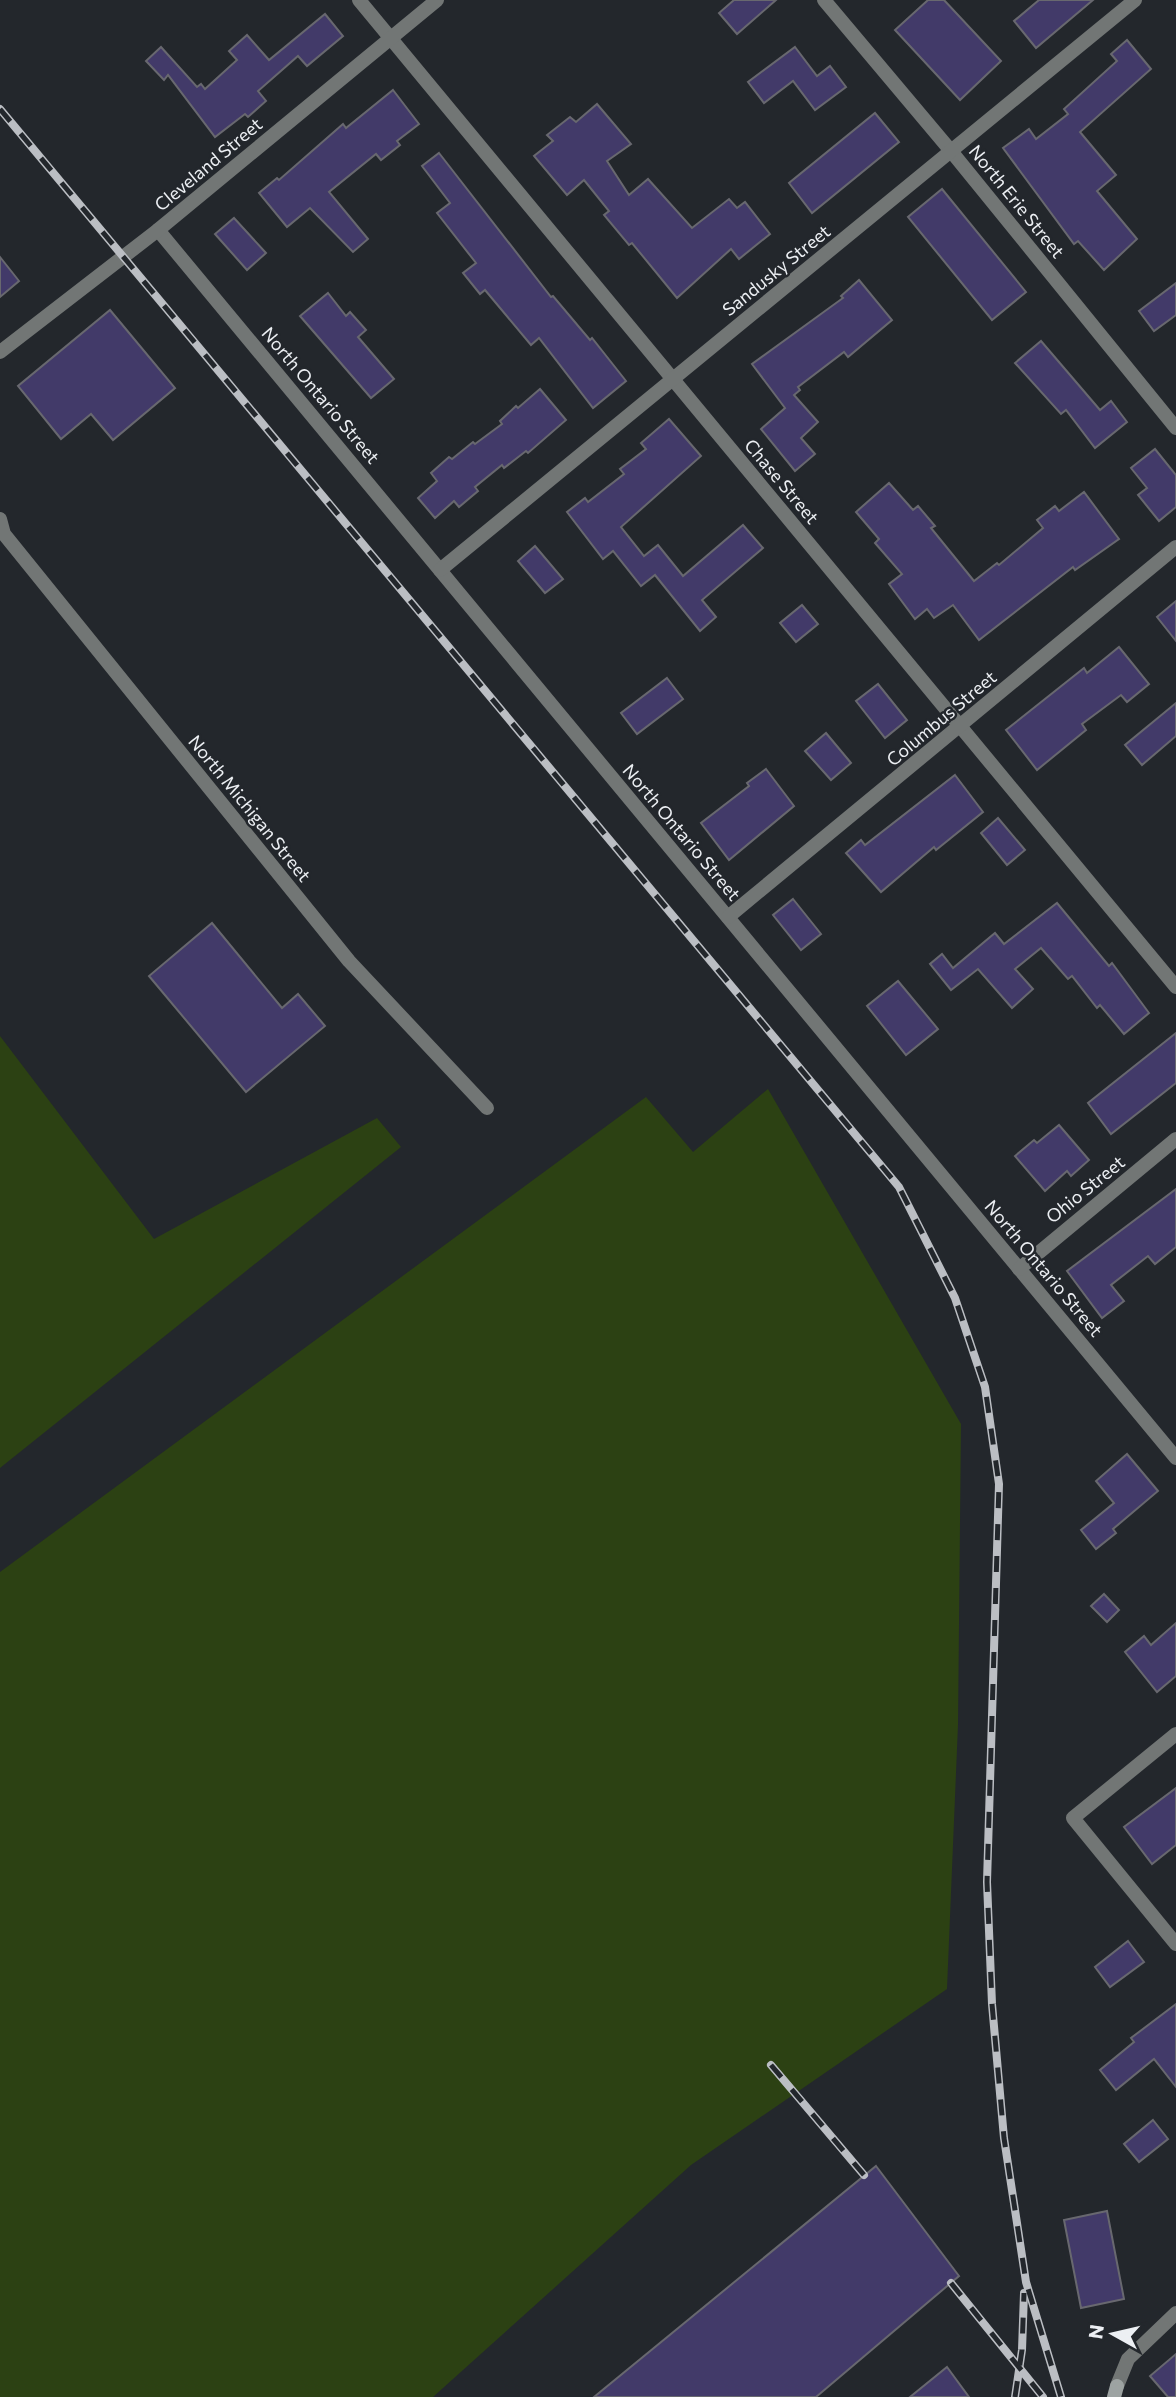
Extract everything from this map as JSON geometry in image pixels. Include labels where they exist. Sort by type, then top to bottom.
[{"type":"street","name":"Chase Street","points":[[359,0],[1176,987]]},
{"type":"street","name":"Cleveland Street","points":[[0,352],[158,230],[437,0]]},
{"type":"street","name":"North Erie Street","points":[[824,0],[951,150],[1176,428]]},
{"type":"street","name":"Sandusky Street","points":[[440,570],[1135,0]]},
{"type":"street","name":"North Ontario Street","points":[[158,230],[1176,1458]]},
{"type":"street","name":"North Michigan Street","points":[[0,519],[4,534],[349,961],[456,1079],[487,1108]]},
{"type":"street","name":"Columbus Street","points":[[728,917],[1176,547]]},
{"type":"street","name":"Ohio Street","points":[[1019,1269],[1176,1139]]},
{"type":"street","points":[[1176,1734],[1073,1818],[1176,1944]]},
{"type":"street","points":[[1116,2391],[1128,2359],[1148,2336],[1176,2313]]},
{"type":"green space","points":[[0,1036],[154,1239],[377,1118],[401,1147],[0,1468]]},
{"type":"green space","points":[[768,1089],[961,1424],[958,1725],[947,1989],[691,2165],[433,2397],[0,2397],[0,1572],[646,1097],[693,1152]]},
{"type":"building","points":[[734,0],[776,0],[737,34],[719,13]]},
{"type":"building","points":[[928,0],[944,0],[1001,61],[960,100],[895,30]]},
{"type":"building","points":[[1039,0],[1093,0],[1036,48],[1014,21]]},
{"type":"building","points":[[325,14],[343,36],[307,66],[298,56],[258,91],[266,101],[248,117],[245,114],[215,137],[168,75],[164,80],[146,61],[161,47],[197,87],[201,84],[205,89],[237,60],[229,51],[247,35],[269,60]]},
{"type":"building","points":[[1127,40],[1151,69],[1080,132],[1116,175],[1097,191],[1137,239],[1104,270],[1078,241],[1074,244],[1003,148],[1029,129],[1036,139],[1068,114],[1064,109],[1117,61],[1111,54]]},
{"type":"building","points":[[795,47],[817,76],[830,66],[846,87],[815,110],[793,81],[764,103],[748,82]]},
{"type":"building","points":[[393,90],[419,124],[397,141],[400,145],[381,160],[376,154],[329,192],[368,239],[353,252],[310,208],[287,227],[259,193],[277,178],[279,180],[343,124],[346,128]]},
{"type":"building","points":[[597,104],[631,144],[607,161],[629,195],[648,179],[692,228],[729,199],[737,208],[745,202],[770,234],[739,259],[731,249],[677,298],[632,243],[629,245],[604,215],[609,211],[584,180],[567,195],[534,156],[553,141],[547,135],[570,117],[576,122]]},
{"type":"building","points":[[875,113],[899,142],[812,213],[789,183]]},
{"type":"building","points":[[439,153],[551,297],[553,296],[590,340],[592,338],[626,381],[593,408],[539,338],[531,345],[485,290],[480,294],[463,273],[476,263],[437,213],[450,203],[422,166]]},
{"type":"building","points":[[942,189],[1026,292],[992,320],[908,217]]},
{"type":"building","points":[[234,218],[266,253],[247,270],[215,234]]},
{"type":"building","points":[[0,257],[19,281],[0,297]]},
{"type":"building","points":[[859,280],[892,320],[848,357],[844,352],[798,387],[800,390],[794,395],[818,422],[801,438],[815,454],[795,471],[761,429],[785,408],[752,364],[843,298],[841,296]]},
{"type":"building","points":[[1176,283],[1176,315],[1154,331],[1139,311]]},
{"type":"building","points":[[328,293],[346,316],[350,312],[366,330],[358,337],[394,379],[371,398],[300,316]]},
{"type":"building","points":[[110,310],[175,388],[113,440],[91,414],[61,439],[18,386]]},
{"type":"building","points":[[1041,341],[1100,410],[1111,401],[1127,422],[1095,448],[1066,410],[1061,414],[1015,363]]},
{"type":"building","points":[[540,389],[566,420],[528,453],[526,451],[504,468],[502,465],[475,487],[478,491],[459,507],[454,501],[435,518],[418,498],[437,481],[431,473],[449,457],[452,459],[502,424],[500,421],[516,406],[518,408]]},
{"type":"building","points":[[669,419],[701,456],[621,527],[644,556],[658,545],[683,576],[743,525],[763,548],[702,600],[716,617],[700,631],[655,575],[641,586],[613,551],[603,559],[567,512],[585,498],[588,502],[624,474],[620,469],[646,449],[641,443]]},
{"type":"building","points":[[1155,449],[1176,475],[1176,507],[1159,521],[1138,495],[1147,488],[1131,468]]},
{"type":"building","points":[[889,483],[913,510],[918,506],[935,526],[931,528],[974,581],[997,563],[999,565],[1043,528],[1037,520],[1055,506],[1059,511],[1084,492],[1119,539],[1075,570],[1073,567],[979,640],[953,605],[934,618],[927,609],[915,619],[889,584],[902,574],[875,543],[879,539],[856,512]]},
{"type":"building","points":[[535,546],[563,579],[545,593],[518,561]]},
{"type":"building","points":[[1176,601],[1176,641],[1157,617]]},
{"type":"building","points":[[802,605],[818,624],[796,642],[780,623]]},
{"type":"building","points":[[1119,647],[1149,684],[1127,702],[1121,695],[1082,724],[1086,730],[1037,770],[1006,730],[1084,668],[1087,673]]},
{"type":"building","points":[[667,678],[683,699],[637,734],[621,713]]},
{"type":"building","points":[[878,684],[907,720],[885,738],[856,701]]},
{"type":"building","points":[[1176,703],[1176,736],[1142,765],[1125,745]]},
{"type":"building","points":[[826,733],[851,763],[831,780],[805,751]]},
{"type":"building","points":[[766,769],[794,806],[729,860],[701,823],[749,786],[747,783]]},
{"type":"building","points":[[955,775],[983,812],[936,850],[934,847],[881,892],[846,853],[861,840],[865,845]]},
{"type":"building","points":[[998,818],[1025,850],[1007,865],[981,833]]},
{"type":"building","points":[[793,899],[821,934],[801,950],[773,915]]},
{"type":"building","points":[[1057,903],[1109,966],[1112,963],[1149,1013],[1124,1034],[1100,1005],[1097,1008],[1072,976],[1068,979],[1041,948],[1015,969],[1033,989],[1012,1008],[978,969],[951,990],[930,964],[942,954],[953,968],[995,933],[1004,944]]},
{"type":"building","points":[[212,923],[282,1008],[298,994],[325,1026],[246,1092],[149,976]]},
{"type":"building","points":[[898,981],[938,1029],[906,1055],[867,1006]]},
{"type":"building","points":[[1176,1033],[1176,1083],[1111,1134],[1088,1103]]},
{"type":"building","points":[[1059,1125],[1089,1160],[1071,1176],[1067,1171],[1045,1191],[1015,1156],[1034,1140],[1037,1143]]},
{"type":"building","points":[[1176,1189],[1176,1247],[1155,1264],[1148,1256],[1111,1285],[1124,1301],[1102,1318],[1067,1271]]},
{"type":"building","points":[[1127,1454],[1158,1491],[1113,1529],[1116,1533],[1096,1549],[1081,1530],[1114,1503],[1096,1481]]},
{"type":"building","points":[[1104,1594],[1119,1610],[1107,1622],[1091,1606]]},
{"type":"building","points":[[1176,1623],[1176,1676],[1157,1692],[1125,1652],[1144,1636],[1151,1645]]},
{"type":"building","points":[[1176,1788],[1176,1845],[1152,1864],[1124,1827]]},
{"type":"building","points":[[1128,1941],[1144,1962],[1110,1987],[1095,1967]]},
{"type":"building","points":[[1176,2004],[1176,2087],[1154,2059],[1116,2090],[1100,2070],[1134,2042],[1131,2038]]},
{"type":"building","points":[[1153,2120],[1168,2139],[1139,2162],[1124,2144]]},
{"type":"building","points":[[876,2166],[959,2276],[816,2397],[594,2397]]},
{"type":"building","points":[[1107,2211],[1124,2299],[1081,2308],[1064,2220]]},
{"type":"building","points":[[1176,2354],[1176,2397],[1168,2397],[1150,2376]]},
{"type":"building","points":[[947,2367],[969,2397],[910,2397]]},
{"type":"railway","points":[[0,109],[899,1187],[955,1298],[985,1387],[999,1484],[987,1882],[992,2004],[1004,2138],[1026,2282],[1061,2397]]},
{"type":"railway","points":[[771,2065],[864,2175]]},
{"type":"railway","points":[[951,2283],[1043,2397]]},
{"type":"railway","points":[[1015,2397],[1022,2350],[1024,2293]]}]
